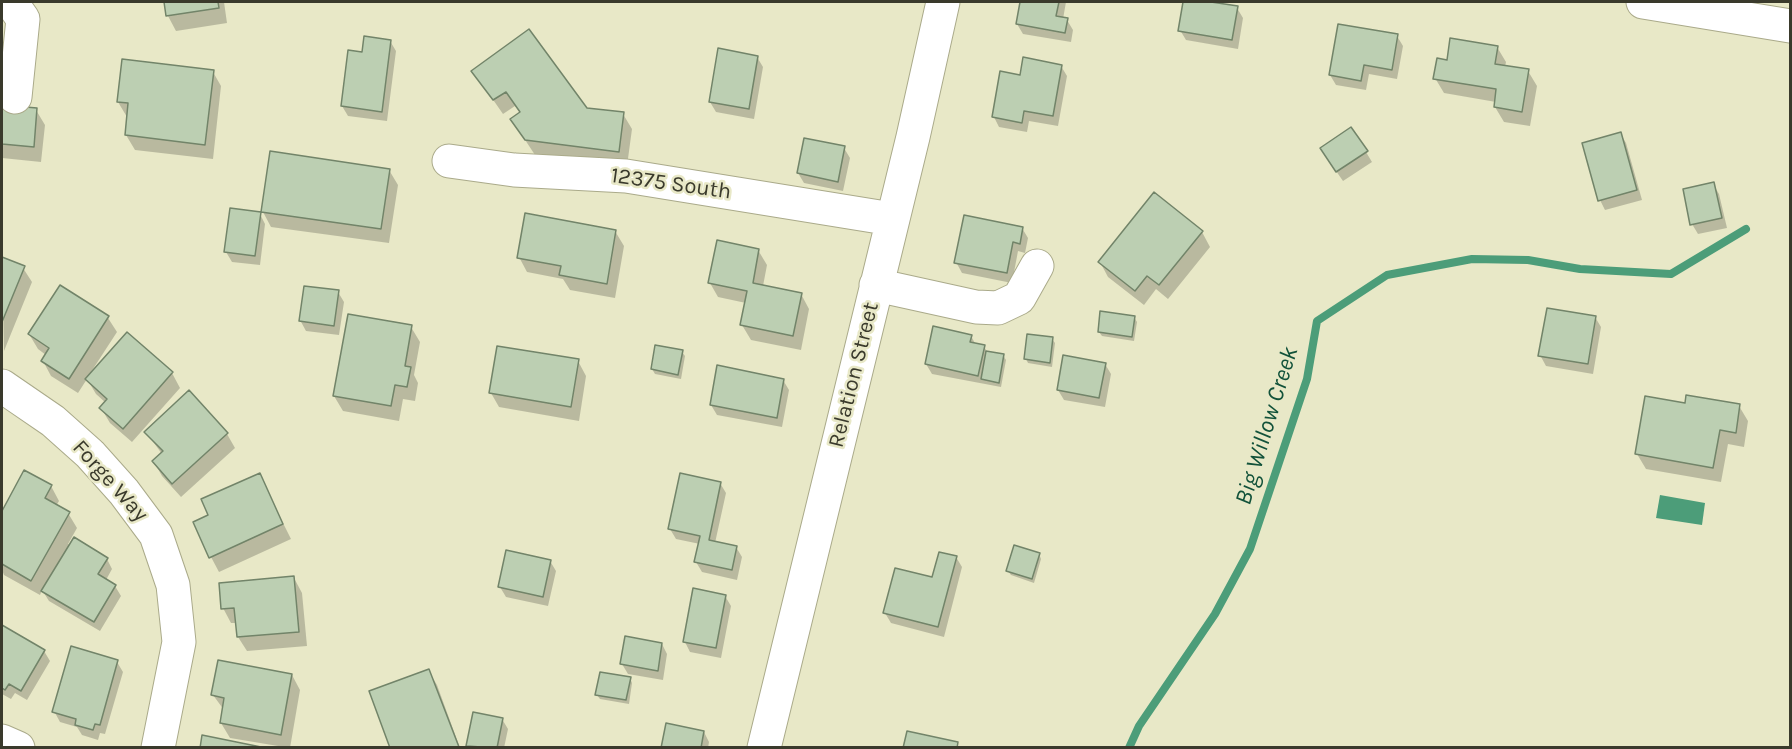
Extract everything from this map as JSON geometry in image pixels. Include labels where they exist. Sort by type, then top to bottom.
[{"type":"street","points":[[11,2],[23,19],[15,97]]},
{"type":"street","name":"Relation Street","points":[[764,747],[943,2]]},
{"type":"street","points":[[1643,2],[1791,26]]},
{"type":"street","name":"12375 South","points":[[449,161],[514,170],[626,176],[892,219]]},
{"type":"street","points":[[876,285],[976,307],[998,308],[1019,298],[1037,266]]},
{"type":"street","name":"Forge Way","points":[[2,386],[53,421],[90,454],[124,492],[156,535],[173,585],[179,623],[176,662],[158,747]]},
{"type":"street","points":[[2,741],[18,747]]},
{"type":"shaded area","points":[[1660,495],[1705,503],[1702,525],[1656,518]]},
{"type":"building","points":[[164,2],[218,2],[219,8],[166,16]]},
{"type":"building","points":[[1020,2],[1059,2],[1056,16],[1068,18],[1065,33],[1016,24]]},
{"type":"building","points":[[1183,2],[1211,2],[1238,6],[1232,40],[1178,31]]},
{"type":"building","points":[[1338,24],[1398,34],[1392,70],[1364,65],[1361,81],[1329,75]]},
{"type":"building","points":[[529,29],[587,108],[624,112],[619,152],[525,140],[510,119],[520,112],[506,92],[493,100],[471,71]]},
{"type":"building","points":[[364,36],[391,40],[382,112],[341,106],[348,50],[362,52]]},
{"type":"building","points":[[1450,38],[1498,46],[1495,64],[1529,69],[1522,112],[1494,107],[1496,89],[1433,79],[1437,58],[1447,60]]},
{"type":"building","points":[[718,48],[758,56],[749,109],[709,102]]},
{"type":"building","points":[[1023,57],[1062,65],[1053,116],[1024,111],[1022,123],[992,117],[1000,71],[1020,75]]},
{"type":"building","points":[[122,59],[214,70],[205,145],[125,135],[128,103],[117,102]]},
{"type":"building","points":[[2,105],[37,108],[34,147],[2,144]]},
{"type":"building","points":[[1351,127],[1368,151],[1336,172],[1320,148]]},
{"type":"building","points":[[1621,132],[1637,190],[1598,201],[1582,143]]},
{"type":"building","points":[[804,138],[845,146],[838,182],[797,173]]},
{"type":"building","points":[[270,151],[390,169],[381,229],[261,212]]},
{"type":"building","points":[[1714,182],[1722,218],[1690,225],[1683,189]]},
{"type":"building","points":[[1154,192],[1203,231],[1159,285],[1147,276],[1135,291],[1098,262]]},
{"type":"building","points":[[230,208],[261,212],[255,256],[224,252]]},
{"type":"building","points":[[525,213],[616,230],[607,284],[559,275],[561,266],[517,258]]},
{"type":"building","points":[[964,215],[1023,227],[1020,244],[1013,242],[1007,273],[954,263]]},
{"type":"building","points":[[717,240],[759,249],[753,283],[802,293],[793,336],[740,325],[747,291],[708,283]]},
{"type":"building","points":[[2,257],[25,266],[2,322]]},
{"type":"building","points":[[60,285],[109,316],[69,379],[41,361],[49,348],[28,334]]},
{"type":"building","points":[[304,286],[339,290],[334,326],[299,321]]},
{"type":"building","points":[[1547,308],[1596,316],[1588,364],[1538,356]]},
{"type":"building","points":[[1100,311],[1135,316],[1132,337],[1098,332]]},
{"type":"building","points":[[348,314],[412,325],[405,366],[411,367],[407,387],[395,385],[391,406],[333,396]]},
{"type":"building","points":[[933,326],[972,335],[970,342],[985,345],[978,376],[925,364]]},
{"type":"building","points":[[127,332],[173,372],[123,429],[99,408],[107,399],[85,379]]},
{"type":"building","points":[[1027,334],[1053,337],[1050,363],[1024,359]]},
{"type":"building","points":[[655,345],[683,350],[678,375],[651,369]]},
{"type":"building","points":[[497,346],[579,359],[571,407],[489,393]]},
{"type":"building","points":[[986,351],[1004,354],[999,383],[981,379]]},
{"type":"building","points":[[1063,355],[1106,363],[1099,398],[1057,390]]},
{"type":"building","points":[[717,365],[784,379],[777,418],[710,405]]},
{"type":"building","points":[[189,390],[228,433],[172,484],[152,461],[163,451],[144,432]]},
{"type":"building","points":[[1686,395],[1740,404],[1736,433],[1720,430],[1713,468],[1635,454],[1645,396],[1685,403]]},
{"type":"building","points":[[24,470],[52,485],[45,498],[70,512],[31,581],[2,564],[2,511]]},
{"type":"building","points":[[260,473],[283,524],[209,558],[193,522],[208,515],[201,499]]},
{"type":"building","points":[[680,473],[721,482],[709,540],[737,546],[732,570],[694,562],[700,536],[668,529]]},
{"type":"building","points":[[74,537],[108,558],[98,574],[116,585],[94,622],[41,591]]},
{"type":"building","points":[[1014,545],[1040,553],[1032,579],[1006,571]]},
{"type":"building","points":[[506,550],[551,560],[543,597],[498,587]]},
{"type":"building","points":[[939,552],[957,556],[938,627],[883,613],[895,568],[932,577]]},
{"type":"building","points":[[294,576],[299,632],[237,637],[234,608],[221,609],[219,583]]},
{"type":"building","points":[[693,588],[726,595],[716,648],[683,642]]},
{"type":"building","points":[[2,625],[45,650],[21,691],[9,684],[5,690],[2,688]]},
{"type":"building","points":[[625,636],[662,643],[658,671],[620,664]]},
{"type":"building","points":[[71,646],[118,660],[100,725],[95,724],[93,730],[75,725],[76,719],[52,712]]},
{"type":"building","points":[[218,660],[292,674],[281,735],[220,723],[224,698],[211,695]]},
{"type":"building","points":[[429,669],[459,747],[390,748],[369,691]]},
{"type":"building","points":[[600,672],[631,677],[626,700],[595,695]]},
{"type":"building","points":[[473,712],[503,718],[497,748],[466,746]]},
{"type":"building","points":[[666,723],[704,731],[701,748],[661,748]]},
{"type":"building","points":[[907,731],[958,742],[957,748],[903,748]]},
{"type":"building","points":[[202,735],[266,748],[200,748]]},
{"type":"waterway","name":"Big Willow Creek","points":[[1129,748],[1139,726],[1215,614],[1250,549],[1307,379],[1317,321],[1387,275],[1472,259],[1528,260],[1580,269],[1671,274],[1746,229]]}]
